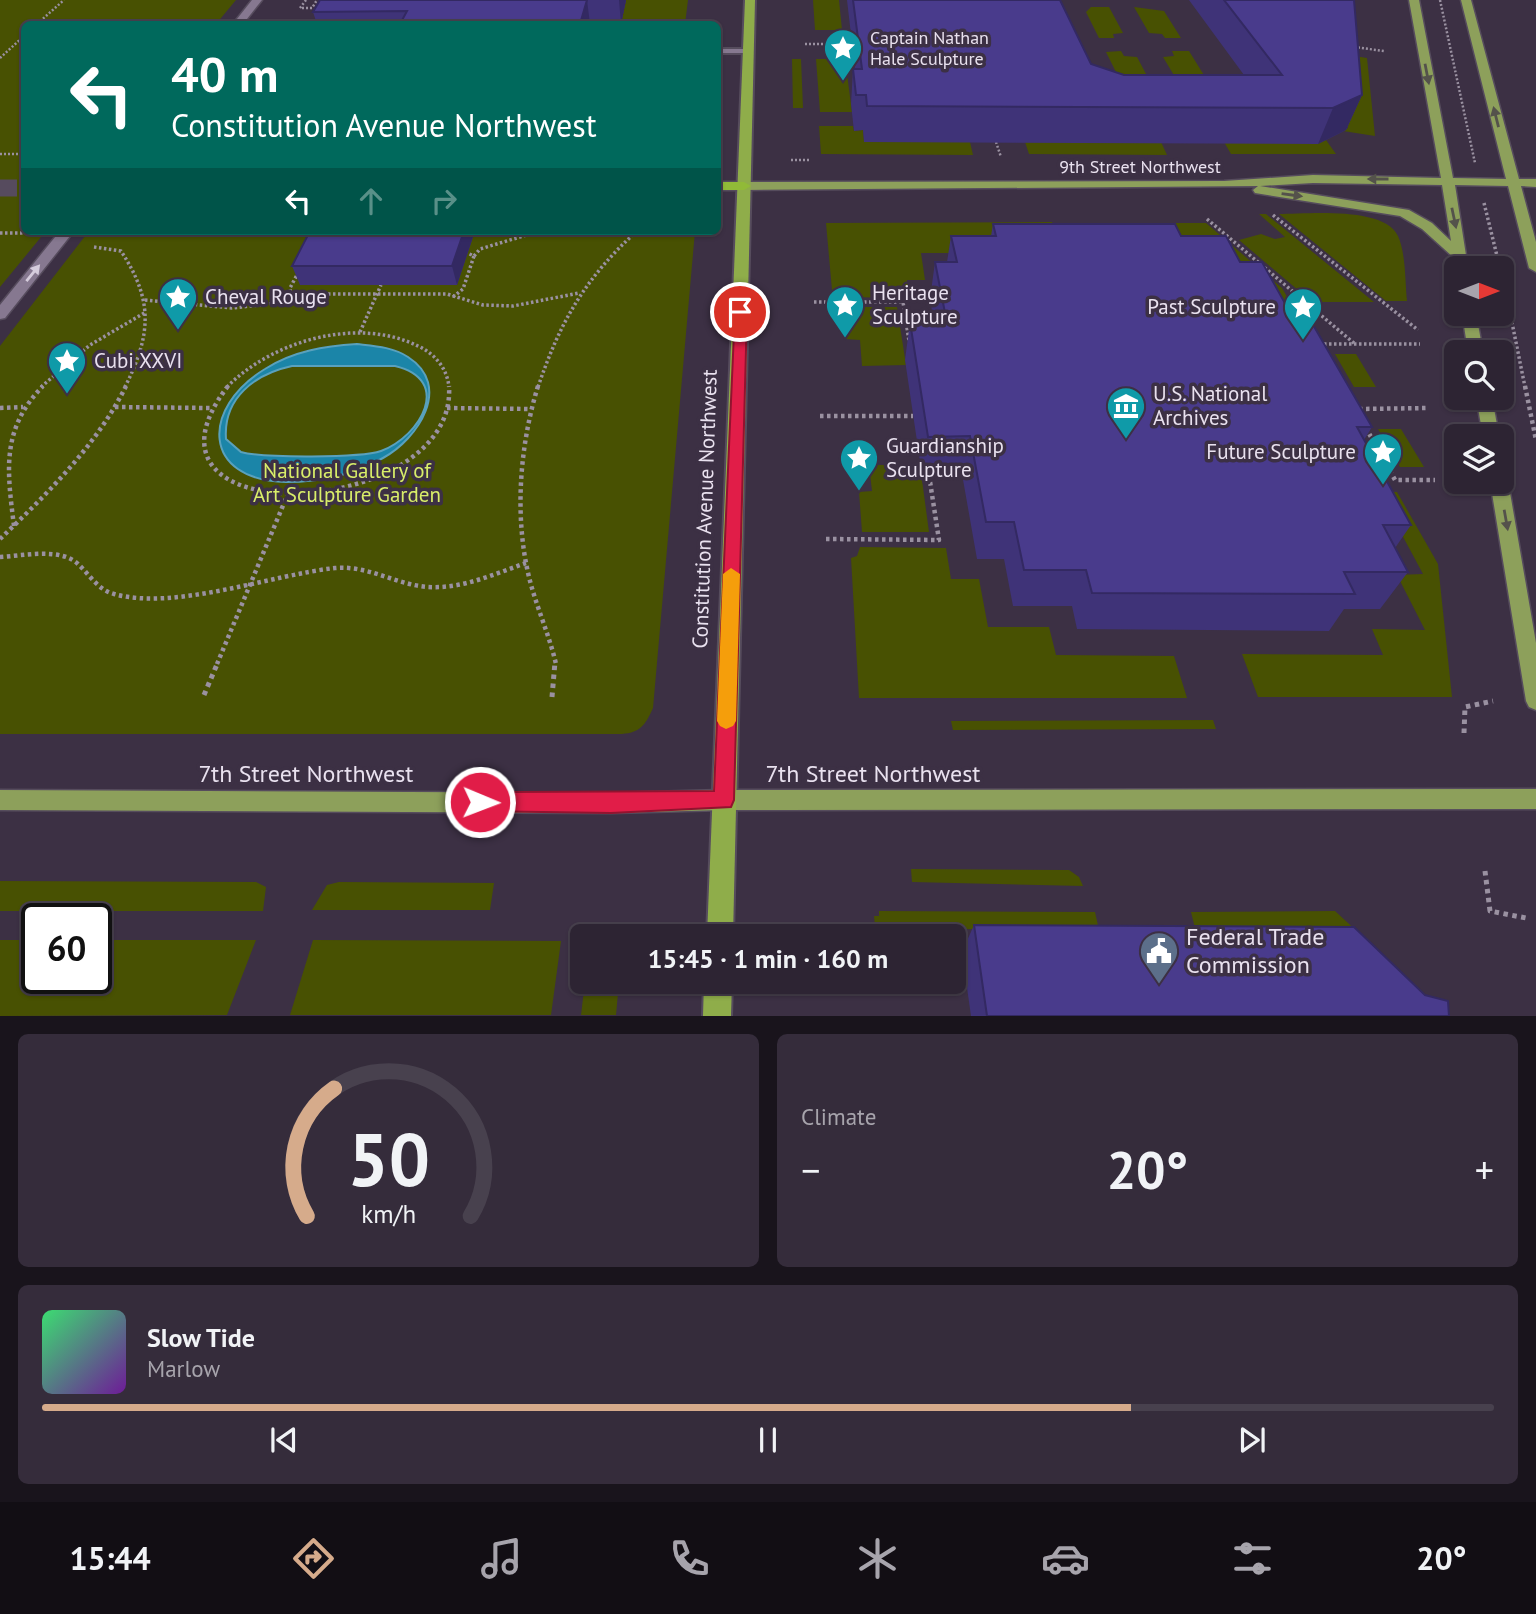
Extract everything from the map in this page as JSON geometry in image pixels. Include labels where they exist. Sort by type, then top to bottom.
[{"type":"highway","name":"Constitution Avenue Northwest","points":[[720,924],[750,0]]},
{"type":"highway","points":[[721,186],[744,186]]},
{"type":"highway","points":[[717,1016],[718,994]]},
{"type":"main road","points":[[1414,0],[1459,256]]},
{"type":"main road","points":[[1466,0],[1536,268]]},
{"type":"main road","name":"9th Street Northwest","points":[[744,186],[1224,185],[1313,178],[1536,183]]},
{"type":"main road","points":[[1224,185],[1404,213],[1427,226],[1455,256]]},
{"type":"main road","points":[[1501,494],[1536,701]]},
{"type":"main road","name":"7th Street Northwest","points":[[0,800],[611,803],[724,800],[1536,799]]},
{"type":"street","points":[[240,21],[257,0]]},
{"type":"street","points":[[0,315],[64,235]]},
{"type":"lane","points":[[721,51],[749,51]]},
{"type":"path","points":[[40,21],[64,0]]},
{"type":"path","points":[[306,0],[300,8],[312,8],[317,0]]},
{"type":"path","points":[[1440,0],[1498,256]]},
{"type":"path","points":[[0,58],[21,39]]},
{"type":"path","points":[[805,44],[853,44]]},
{"type":"path","points":[[1352,47],[1384,51]]},
{"type":"path","points":[[996,142],[1001,157]]},
{"type":"path","points":[[0,154],[21,154]]},
{"type":"path","points":[[791,160],[809,160]]},
{"type":"path","points":[[1267,211],[1418,330]]},
{"type":"path","points":[[1207,219],[1355,344]]},
{"type":"path","points":[[0,233],[21,233]]},
{"type":"path","points":[[453,297],[463,289],[474,256],[480,249],[527,235]]},
{"type":"path","points":[[552,696],[556,667],[526,564],[522,507],[524,446],[531,409],[543,370],[580,292],[609,256],[633,235]]},
{"type":"path","points":[[0,540],[58,481],[115,407],[137,359],[146,312],[145,300],[121,251],[94,247]]},
{"type":"path","points":[[457,252],[470,252],[474,256]]},
{"type":"path","points":[[291,298],[290,288],[301,269]]},
{"type":"path","points":[[360,332],[381,285]]},
{"type":"path","points":[[145,300],[232,308],[303,294],[447,294],[483,305],[513,306],[580,292]]},
{"type":"path","points":[[814,302],[903,302],[910,348]]},
{"type":"path","points":[[14,526],[12,429],[23,408],[44,382],[129,319],[146,312]]},
{"type":"path","points":[[1513,326],[1536,440]]},
{"type":"path","points":[[360,332],[413,342],[432,354],[445,369],[450,388],[447,408],[433,435],[407,458],[372,478],[331,491],[287,496],[253,491],[225,477],[207,458],[202,434],[210,408],[224,388],[245,370],[300,343],[360,332]]},
{"type":"path","points":[[1325,355],[1319,344],[1420,344]]},
{"type":"path","points":[[115,407],[210,408]]},
{"type":"path","points":[[0,408],[23,408]]},
{"type":"path","points":[[447,408],[531,409]]},
{"type":"path","points":[[1428,408],[1356,409],[1395,480],[1436,480]]},
{"type":"path","points":[[820,416],[913,416]]},
{"type":"path","points":[[826,539],[939,540],[929,475]]},
{"type":"path","points":[[204,695],[287,496]]},
{"type":"path","points":[[0,557],[61,555],[76,562],[90,579],[111,594],[136,597],[191,594],[337,568],[373,571],[427,587],[467,584],[526,564]]},
{"type":"path","points":[[1464,733],[1465,707],[1493,701]]},
{"type":"path","points":[[1485,871],[1490,911],[1526,918]]},
{"type":"green space","points":[[0,0],[236,0],[218,21],[21,21],[21,235],[43,235],[0,287]]},
{"type":"green space","points":[[626,0],[688,0],[685,21],[622,21]]},
{"type":"green space","points":[[813,0],[839,0],[842,30],[815,30]]},
{"type":"green space","points":[[1091,7],[1109,7],[1123,33],[1113,34],[1114,38],[1099,38],[1086,12]]},
{"type":"green space","points":[[1134,7],[1164,11],[1181,38],[1165,38],[1162,34],[1149,33]]},
{"type":"green space","points":[[1121,51],[1124,56],[1137,57],[1153,87],[1121,82],[1106,52]]},
{"type":"green space","points":[[1172,51],[1189,51],[1207,80],[1181,87],[1163,57],[1174,56]]},
{"type":"green space","points":[[1342,54],[1367,58],[1375,136],[1343,131],[1348,128]]},
{"type":"green space","points":[[792,59],[801,59],[803,108],[793,108]]},
{"type":"green space","points":[[816,59],[845,59],[852,112],[820,112]]},
{"type":"green space","points":[[819,126],[853,126],[854,131],[863,130],[864,141],[970,142],[973,155],[821,154]]},
{"type":"green space","points":[[1326,140],[1336,154],[1231,154],[1224,142]]},
{"type":"green space","points":[[1025,142],[1161,142],[1167,155],[1029,154]]},
{"type":"green space","points":[[1259,214],[1266,214],[1374,302],[1312,302],[1239,240],[1261,234],[1275,239],[1285,237]]},
{"type":"green space","points":[[1279,214],[1344,214],[1362,216],[1390,226],[1398,236],[1403,251],[1407,301],[1386,301]]},
{"type":"green space","points":[[1052,222],[1059,243],[960,253],[921,253],[925,280],[907,280],[909,298],[842,297],[832,290],[826,223]]},
{"type":"green space","points":[[1082,223],[1206,223],[1282,288],[1309,334],[1089,243]]},
{"type":"green space","name":"National Gallery of Art Sculpture Garden","points":[[86,235],[695,235],[653,708],[647,720],[636,731],[618,734],[0,734],[0,346]]},
{"type":"green space","points":[[842,307],[897,307],[906,365],[862,366],[860,340],[845,339]]},
{"type":"green space","points":[[1335,354],[1356,354],[1376,387],[1354,387]]},
{"type":"green space","points":[[1378,429],[1401,429],[1424,467],[1400,467]]},
{"type":"green space","points":[[869,465],[920,465],[929,532],[862,532],[859,492],[872,491]]},
{"type":"green space","points":[[1379,492],[1397,492],[1438,564],[1452,697],[1258,697],[1242,654],[1383,655],[1372,629],[1425,630],[1397,575],[1423,574]]},
{"type":"green space","points":[[860,547],[946,548],[951,579],[979,579],[988,627],[1049,627],[1056,655],[1174,656],[1187,698],[859,698],[851,558],[857,556]]},
{"type":"green space","points":[[1213,720],[1216,729],[953,730],[951,721]]},
{"type":"green space","points":[[911,869],[1069,870],[1079,877],[1083,886],[912,882]]},
{"type":"green space","points":[[0,881],[256,882],[266,887],[263,911],[112,911],[112,903],[21,903],[21,911],[0,911]]},
{"type":"green space","points":[[339,882],[494,883],[490,910],[312,910],[327,885]]},
{"type":"green space","points":[[879,911],[1095,912],[1099,930],[966,929],[966,924],[875,924],[874,916],[879,916]]},
{"type":"green space","points":[[1335,911],[1448,1015],[1195,928],[1191,912]]},
{"type":"green space","points":[[0,940],[21,940],[21,994],[112,994],[112,940],[256,940],[227,1015],[0,1016]]},
{"type":"green space","points":[[313,940],[561,941],[551,1015],[290,1015]]},
{"type":"green space","points":[[584,994],[618,994],[616,1015],[581,1015]]},
{"type":"water","points":[[357,344],[390,349],[408,357],[421,369],[428,382],[426,411],[408,438],[396,449],[372,464],[348,473],[312,481],[286,482],[258,478],[238,469],[225,456],[220,439],[221,421],[229,403],[244,385],[265,369],[287,358],[321,348]],"holes":[[[292,366],[395,366],[413,373],[423,383],[427,395],[425,408],[408,433],[381,451],[333,456],[252,454],[241,452],[226,439],[226,424],[236,400],[244,390],[266,375]]]},
{"type":"building","points":[[320,0],[587,0],[581,21],[402,21],[407,11],[313,12]]},
{"type":"building","points":[[853,0],[1060,0],[1091,64],[1124,75],[1282,75],[1224,0],[1354,0],[1362,95],[1333,108],[867,106],[866,95],[856,95],[853,69],[862,69]]},
{"type":"building","name":"U.S. National Archives","points":[[993,224],[1175,224],[1181,236],[1226,236],[1240,262],[1262,262],[1296,323],[1312,323],[1372,427],[1357,427],[1411,525],[1383,525],[1408,572],[1344,572],[1355,594],[1092,593],[1086,570],[1024,570],[1014,522],[986,522],[970,436],[928,437],[910,322],[947,323],[935,262],[957,262],[951,236],[996,236]]},
{"type":"building","points":[[308,235],[463,235],[452,266],[292,266]]},
{"type":"building","name":"Federal Trade Commission","points":[[974,925],[1354,927],[1425,995],[1448,1001],[1449,1016],[987,1016]]},
{"type":"tunnel","points":[[0,188],[21,188]]},
{"type":"slow traffic","points":[[726,721],[731,574]]},
{"type":"place","name":"Captain Nathan Hale Sculpture","points":[[843,82]]},
{"type":"place","name":"Cheval Rouge","points":[[178,331]]},
{"type":"place","name":"Heritage Sculpture","points":[[845,339]]},
{"type":"place","name":"Past Sculpture","points":[[1303,341]]},
{"type":"place","name":"Cubi XXVI","points":[[67,395]]},
{"type":"place","name":"U.S. National Archives","points":[[1126,440]]},
{"type":"place","name":"Future Sculpture","points":[[1383,486]]},
{"type":"place","name":"Guardianship Sculpture","points":[[859,492]]},
{"type":"place","name":"Federal Trade Commission","points":[[1159,985]]},
{"type":"route","points":[[480,802],[724,800],[740,312]]}]
